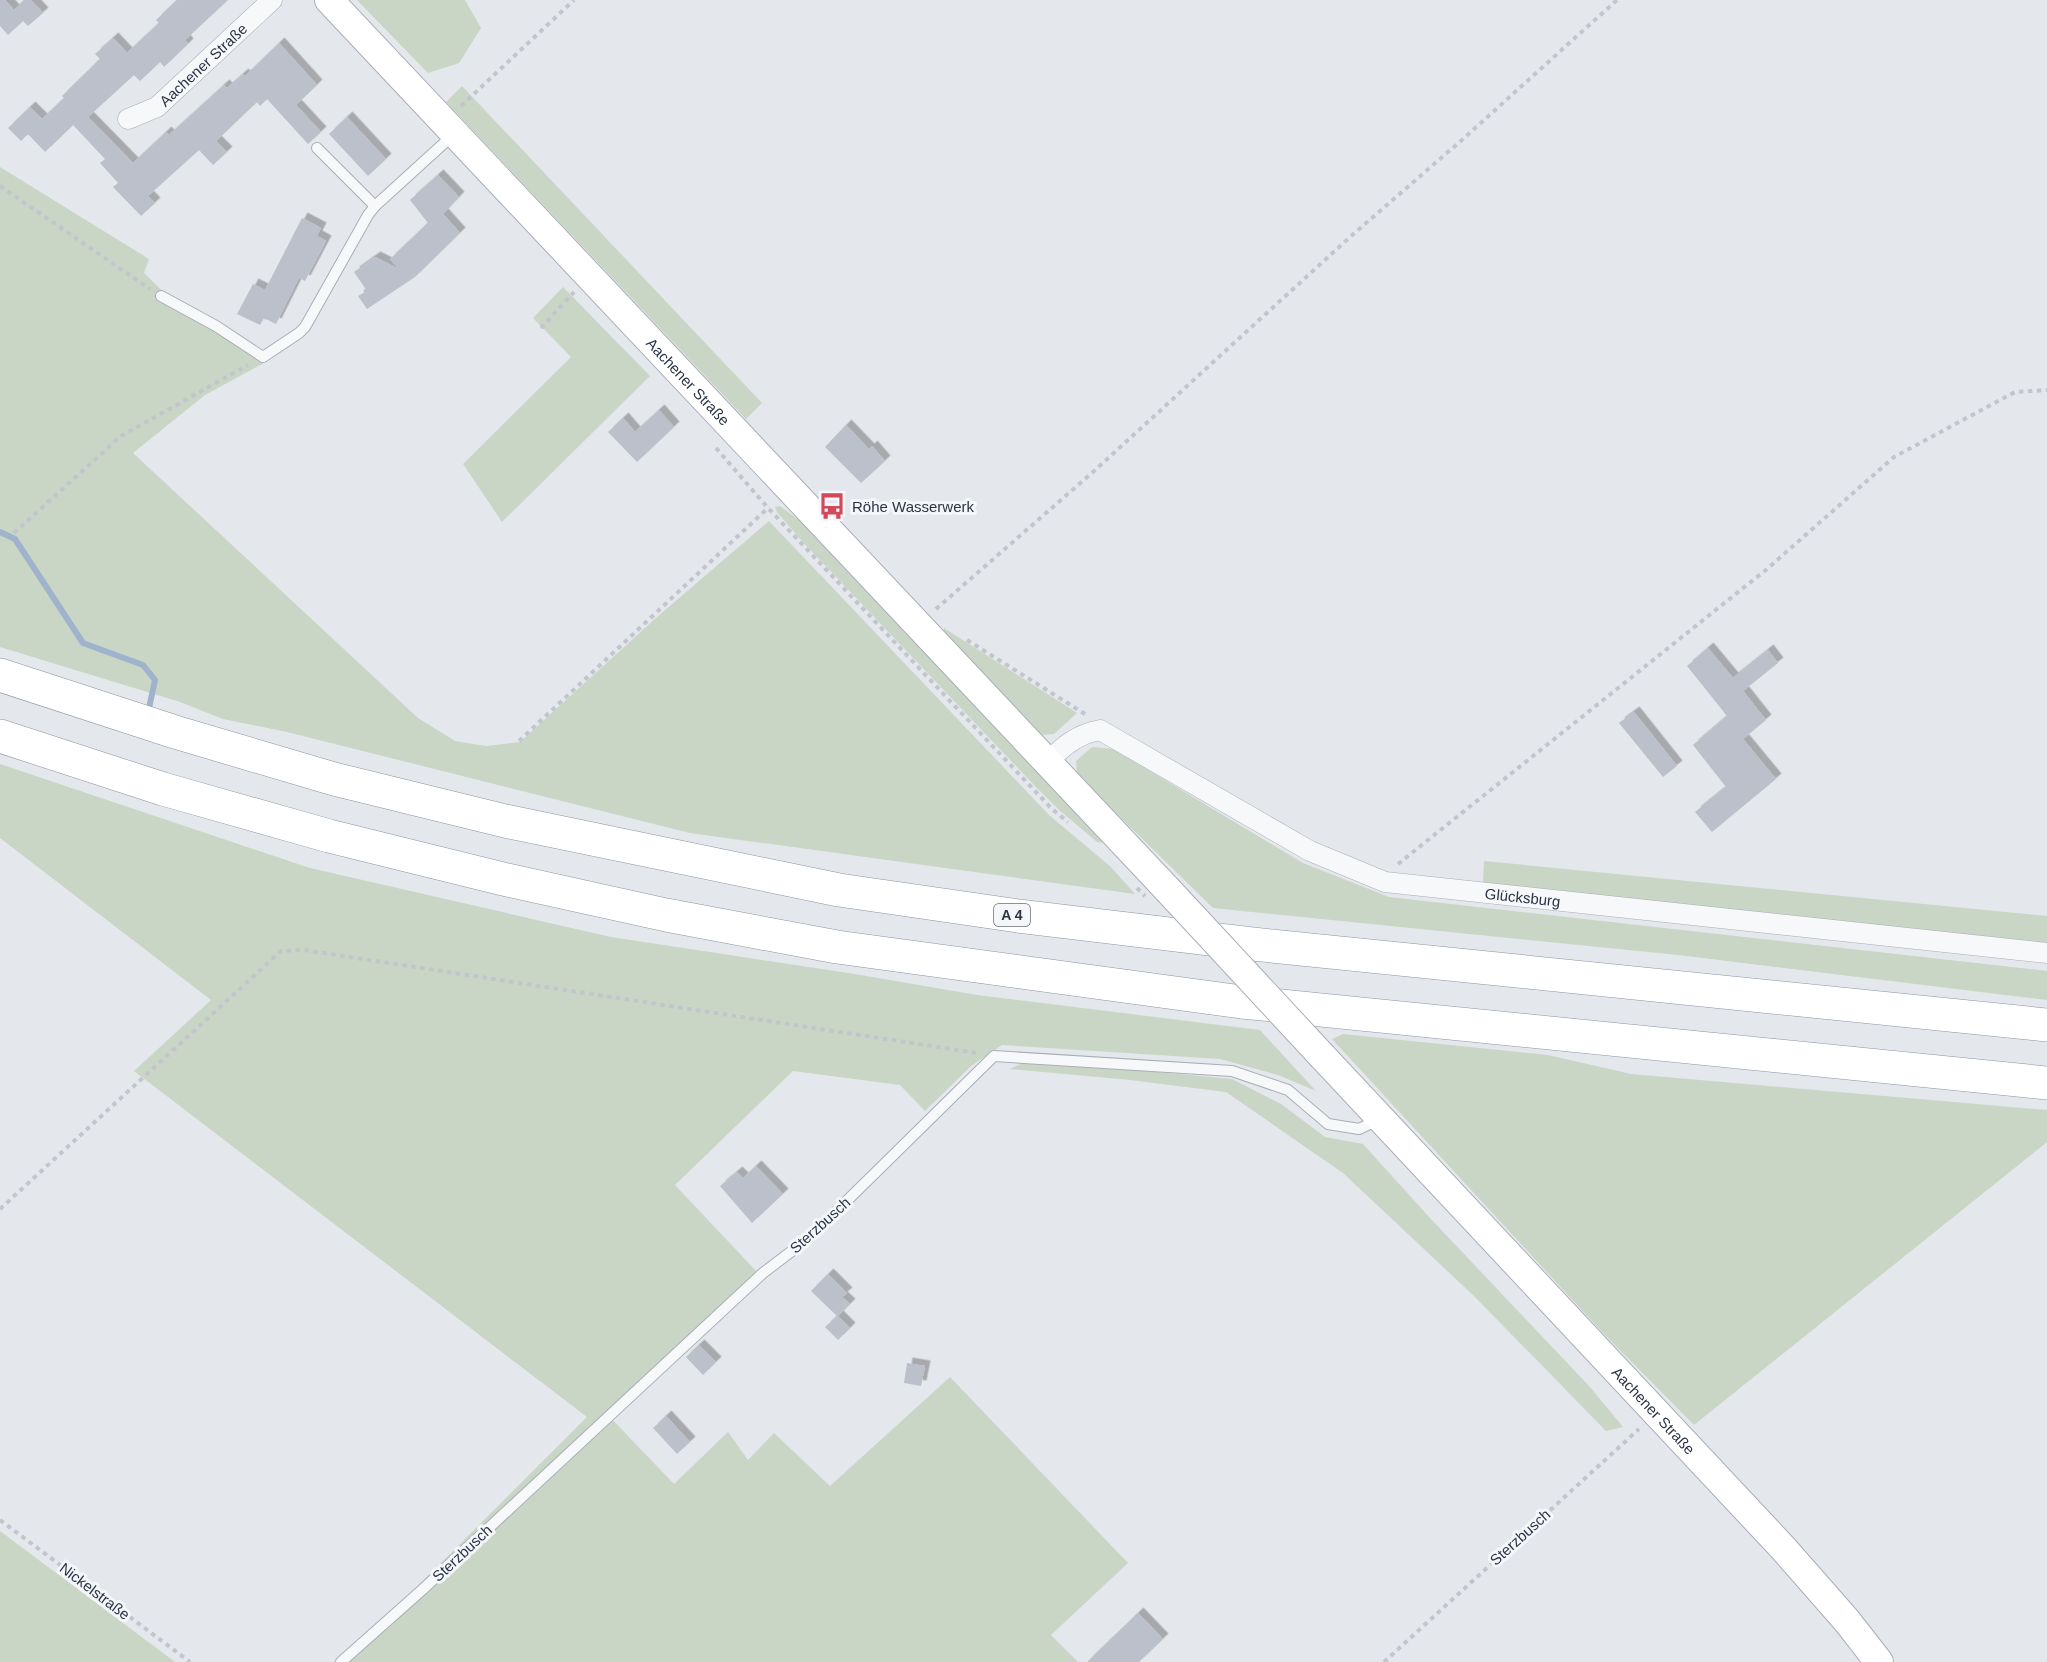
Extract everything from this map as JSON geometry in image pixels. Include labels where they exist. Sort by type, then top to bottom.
[{"type":"highway","name":"A 4","points":[[0,675],[175,732],[334,779],[505,821],[839,890],[1018,916],[1251,944],[2047,1025]]},
{"type":"highway","points":[[0,736],[163,789],[329,836],[503,879],[655,912],[837,947],[1242,1002],[2047,1083]]},
{"type":"main road","name":"Aachener Straße","points":[[329,0],[1784,1548],[1879,1662]]},
{"type":"street","name":"Aachener Straße","points":[[128,119],[157,107],[272,0]]},
{"type":"street","name":"Glücksburg","points":[[1100,730],[1310,851],[1385,882],[2047,953]]},
{"type":"street","points":[[1047,762],[1065,744],[1083,733],[1100,730]]},
{"type":"lane","points":[[161,296],[216,326],[263,357],[305,327],[361,225],[375,206],[449,128]]},
{"type":"lane","points":[[317,148],[375,206]]},
{"type":"lane","points":[[994,1056],[1232,1071],[1288,1090],[1328,1124],[1359,1129],[1382,1119]]},
{"type":"lane","name":"Sterzbusch","points":[[341,1662],[422,1590],[763,1273],[809,1238],[994,1056]]},
{"type":"path","points":[[449,128],[574,0]]},
{"type":"path","points":[[942,618],[934,610],[1093,472],[1350,237],[1617,0]]},
{"type":"path","points":[[0,186],[161,296]]},
{"type":"path","points":[[541,328],[590,277]]},
{"type":"path","points":[[14,533],[121,436],[263,357]]},
{"type":"path","points":[[1385,882],[1398,865],[1767,569],[1894,458],[2015,392],[2047,390]]},
{"type":"path","points":[[519,741],[768,508],[791,490]]},
{"type":"path","points":[[959,633],[1083,711],[1100,730]]},
{"type":"path","points":[[0,1209],[281,951],[304,950],[994,1056]]},
{"type":"path","name":"Sterzbusch","points":[[1384,1662],[1656,1412]]},
{"type":"path","name":"Nickelstraße","points":[[0,1520],[190,1662]]},
{"type":"green space","points":[[357,0],[465,0],[481,28],[459,63],[428,73]]},
{"type":"green space","points":[[462,86],[762,403],[746,419],[446,102]]},
{"type":"green space","points":[[0,167],[149,259],[144,273],[177,305],[216,326],[264,363],[205,395],[133,453],[418,718],[455,741],[486,746],[520,742],[657,617],[769,521],[1049,815],[1111,867],[1135,894],[690,833],[287,732],[223,719],[180,702],[0,647]]},
{"type":"green space","points":[[563,287],[650,376],[502,522],[463,464],[571,357],[533,318]]},
{"type":"green space","points":[[780,506],[811,529],[1104,843],[1097,842],[1034,785],[801,540],[777,512],[775,507]]},
{"type":"green space","points":[[944,628],[1077,713],[1054,734],[1041,735],[944,634]]},
{"type":"green space","points":[[1092,747],[1113,749],[1303,863],[1389,897],[2047,971],[2047,1000],[1678,955],[1213,908],[1077,775],[1076,761]]},
{"type":"green space","points":[[0,764],[310,868],[611,937],[977,995],[1260,1030],[1316,1091],[1278,1075],[1220,1059],[1002,1045],[971,1066],[925,1111],[900,1085],[793,1071],[675,1185],[757,1272],[606,1413],[674,1484],[728,1432],[748,1460],[774,1433],[830,1486],[950,1377],[1128,1563],[1051,1635],[1078,1662],[342,1662],[587,1417],[134,1071],[211,1000],[0,838]]},
{"type":"green space","points":[[1484,861],[2047,916],[2047,943],[1483,883]]},
{"type":"green space","points":[[1343,1034],[1548,1055],[1631,1074],[2047,1110],[2047,1142],[1694,1425],[1603,1333],[1332,1039]]},
{"type":"green space","points":[[1029,1060],[1232,1079],[1281,1104],[1325,1137],[1363,1144],[1590,1387],[1623,1427],[1606,1431],[1475,1297],[1343,1173],[1226,1092],[1010,1069]]},
{"type":"green space","points":[[0,1531],[175,1662],[0,1662]]},
{"type":"building","points":[[0,0],[5,0],[14,10],[24,0],[31,0],[43,13],[28,26],[23,21],[8,35],[0,26]]},
{"type":"building","points":[[177,0],[228,0],[185,40],[188,44],[164,67],[160,62],[140,81],[134,75],[88,117],[133,163],[166,132],[169,135],[224,85],[227,88],[243,74],[245,76],[279,43],[317,85],[296,105],[321,132],[308,144],[267,99],[260,106],[257,102],[216,141],[227,152],[213,165],[199,150],[148,196],[155,203],[141,216],[113,187],[118,183],[100,163],[105,159],[73,125],[45,152],[28,134],[21,141],[8,128],[30,107],[42,119],[100,59],[95,54],[113,38],[127,53],[159,23],[156,20]]},
{"type":"building","points":[[347,117],[386,159],[368,176],[329,134]]},
{"type":"building","points":[[438,175],[459,197],[443,214],[460,233],[415,277],[367,309],[358,296],[367,291],[354,272],[375,257],[399,269],[390,259],[428,223],[410,200]]},
{"type":"building","points":[[302,218],[321,228],[317,236],[326,241],[305,281],[299,278],[276,324],[264,318],[260,325],[237,314],[253,284],[265,290]]},
{"type":"building","points":[[659,410],[674,427],[637,462],[608,432],[623,418],[635,432]]},
{"type":"building","points":[[846,425],[869,449],[872,446],[885,461],[861,483],[825,447]]},
{"type":"building","points":[[1708,648],[1733,678],[1768,650],[1778,663],[1743,691],[1766,720],[1743,739],[1776,779],[1712,832],[1695,812],[1726,787],[1693,745],[1727,716],[1687,666]]},
{"type":"building","points":[[1634,712],[1677,766],[1663,777],[1619,723]]},
{"type":"building","points":[[756,1166],[783,1194],[752,1223],[720,1186],[737,1172],[743,1178]]},
{"type":"building","points":[[828,1274],[847,1293],[842,1297],[850,1304],[838,1316],[850,1328],[838,1340],[825,1327],[837,1316],[811,1291]]},
{"type":"building","points":[[699,1345],[716,1362],[703,1375],[686,1357]]},
{"type":"building","points":[[907,1363],[925,1366],[921,1386],[904,1383]]},
{"type":"building","points":[[666,1416],[690,1442],[677,1454],[653,1428]]},
{"type":"building","points":[[1138,1613],[1163,1639],[1139,1662],[1087,1662]]},
{"type":"waterway","points":[[0,532],[15,539],[83,643],[143,665],[155,680],[148,713]]},
{"type":"place","name":"Röhe Wasserwerk","points":[[832,506]]}]
